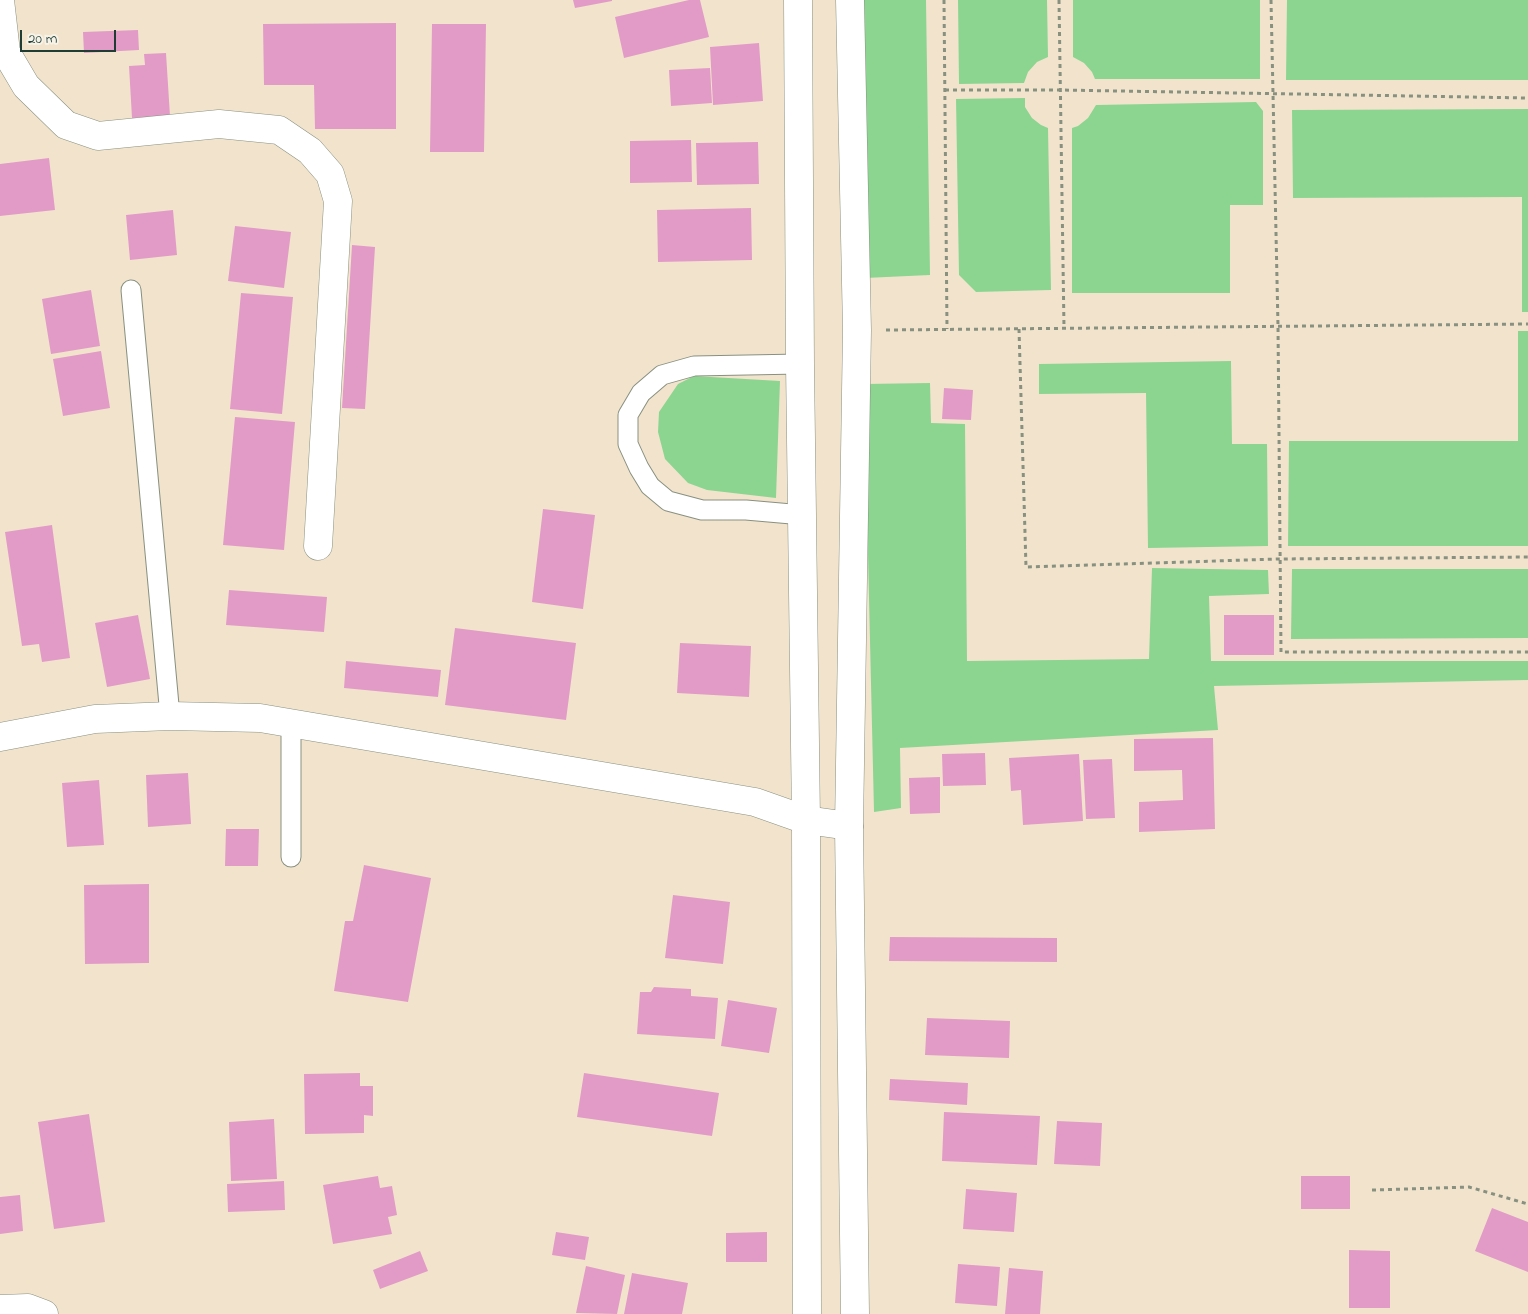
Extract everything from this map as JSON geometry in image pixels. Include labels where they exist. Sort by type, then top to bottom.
[{"type":"street","points":[[0,0],[3,54],[26,86],[66,125],[98,136],[219,124],[279,130],[310,151],[330,174],[338,201],[318,546]]},
{"type":"street","points":[[798,0],[800,364],[806,820],[807,1314]]},
{"type":"street","points":[[850,0],[858,330],[849,826],[855,1314]]},
{"type":"street","points":[[0,737],[94,719],[170,716],[260,718],[755,802],[806,820],[849,826]]},
{"type":"street","points":[[0,1309],[28,1308],[44,1314]]},
{"type":"lane","points":[[132,290],[170,716]]},
{"type":"lane","points":[[800,364],[694,366],[662,375],[641,393],[628,415],[628,444],[650,486],[668,501],[702,510],[746,510],[803,515]]},
{"type":"lane","points":[[291,723],[291,857]]},
{"type":"path","points":[[944,0],[947,329]]},
{"type":"path","points":[[1059,0],[1064,328]]},
{"type":"path","points":[[1271,0],[1278,326],[1281,652],[1528,652]]},
{"type":"path","points":[[945,90],[1060,90],[1528,98]]},
{"type":"path","points":[[858,330],[1528,324]]},
{"type":"path","points":[[1018,329],[1026,567],[1279,559],[1528,557]]},
{"type":"path","points":[[1372,1190],[1469,1187],[1528,1204]]},
{"type":"green space","points":[[859,0],[926,0],[930,275],[865,278]]},
{"type":"green space","points":[[958,0],[1047,0],[1048,57],[1037,62],[1028,72],[1024,83],[959,84]]},
{"type":"green space","points":[[1073,0],[1260,0],[1260,79],[1095,79],[1084,63],[1073,57]]},
{"type":"green space","points":[[1287,0],[1528,0],[1528,80],[1286,80]]},
{"type":"green space","points":[[1025,98],[1025,107],[1032,118],[1048,128],[1051,290],[976,292],[959,275],[956,99]]},
{"type":"green space","points":[[1256,102],[1263,111],[1263,205],[1230,205],[1230,293],[1072,293],[1072,128],[1088,118],[1096,105]]},
{"type":"green space","points":[[1528,109],[1528,312],[1522,312],[1522,197],[1293,198],[1292,110]]},
{"type":"green space","points":[[1518,331],[1528,331],[1528,546],[1288,546],[1289,441],[1518,441]]},
{"type":"green space","points":[[1231,361],[1232,444],[1267,444],[1268,546],[1148,548],[1146,393],[1039,394],[1039,364]]},
{"type":"green space","points":[[694,376],[780,381],[776,498],[707,490],[688,483],[665,459],[658,432],[659,412],[678,384]]},
{"type":"green space","points":[[930,383],[931,423],[965,424],[967,661],[1149,659],[1152,568],[1268,570],[1269,594],[1209,596],[1211,661],[1528,661],[1528,680],[1214,686],[1218,730],[900,748],[901,808],[874,812],[864,384]]},
{"type":"green space","points":[[1292,569],[1528,569],[1528,638],[1291,639]]},
{"type":"building","points":[[573,0],[612,0],[612,1],[575,8]]},
{"type":"building","points":[[689,0],[700,0],[709,37],[624,58],[615,17]]},
{"type":"building","points":[[396,23],[396,129],[315,129],[314,85],[264,85],[263,24]]},
{"type":"building","points":[[432,24],[486,24],[484,152],[430,152]]},
{"type":"building","points":[[138,30],[139,50],[84,53],[83,32]]},
{"type":"building","points":[[759,43],[763,101],[713,105],[710,47]]},
{"type":"building","points":[[166,53],[170,116],[132,118],[129,66],[145,65],[144,54]]},
{"type":"building","points":[[710,68],[712,103],[671,106],[669,70]]},
{"type":"building","points":[[691,140],[692,182],[630,183],[630,141]]},
{"type":"building","points":[[758,142],[759,184],[697,185],[696,143]]},
{"type":"building","points":[[49,158],[55,210],[0,216],[0,164]]},
{"type":"building","points":[[751,208],[752,260],[658,262],[657,210]]},
{"type":"building","points":[[173,210],[177,255],[130,260],[126,215]]},
{"type":"building","points":[[235,226],[291,232],[284,288],[228,281]]},
{"type":"building","points":[[352,245],[375,247],[365,409],[342,408]]},
{"type":"building","points":[[91,290],[100,346],[51,354],[42,299]]},
{"type":"building","points":[[241,293],[293,297],[282,414],[230,409]]},
{"type":"building","points":[[101,351],[110,408],[63,416],[53,359]]},
{"type":"building","points":[[944,388],[973,390],[971,420],[942,419]]},
{"type":"building","points":[[235,417],[295,422],[284,550],[223,545]]},
{"type":"building","points":[[543,509],[595,515],[583,609],[532,602]]},
{"type":"building","points":[[52,525],[70,658],[42,662],[39,644],[22,646],[5,532]]},
{"type":"building","points":[[229,590],[327,597],[324,632],[226,625]]},
{"type":"building","points":[[138,615],[150,679],[107,687],[95,623]]},
{"type":"building","points":[[1224,615],[1274,615],[1274,655],[1224,655]]},
{"type":"building","points":[[455,628],[576,643],[566,720],[445,705]]},
{"type":"building","points":[[680,643],[751,646],[749,697],[677,693]]},
{"type":"building","points":[[346,661],[441,670],[438,697],[344,688]]},
{"type":"building","points":[[1213,738],[1215,829],[1139,832],[1139,802],[1183,800],[1182,770],[1134,771],[1134,739]]},
{"type":"building","points":[[985,753],[986,785],[943,786],[942,754]]},
{"type":"building","points":[[1079,754],[1083,821],[1023,825],[1021,790],[1011,791],[1009,758]]},
{"type":"building","points":[[1112,759],[1115,818],[1086,819],[1083,760]]},
{"type":"building","points":[[188,773],[191,824],[148,827],[146,775]]},
{"type":"building","points":[[940,777],[940,813],[910,814],[909,778]]},
{"type":"building","points":[[99,780],[104,845],[67,847],[62,783]]},
{"type":"building","points":[[226,829],[259,829],[258,866],[225,866]]},
{"type":"building","points":[[364,865],[431,878],[408,1002],[334,991],[345,921],[353,921]]},
{"type":"building","points":[[149,884],[149,963],[85,964],[84,885]]},
{"type":"building","points":[[673,895],[730,902],[723,964],[665,958]]},
{"type":"building","points":[[890,937],[1057,938],[1057,962],[889,961]]},
{"type":"building","points":[[654,987],[691,989],[691,996],[718,998],[715,1039],[637,1034],[640,992],[651,992]]},
{"type":"building","points":[[728,1000],[777,1008],[769,1053],[721,1046]]},
{"type":"building","points":[[927,1018],[1010,1021],[1009,1058],[925,1055]]},
{"type":"building","points":[[360,1073],[360,1086],[373,1086],[373,1116],[364,1115],[364,1133],[305,1134],[304,1074]]},
{"type":"building","points":[[584,1073],[719,1093],[712,1136],[577,1117]]},
{"type":"building","points":[[890,1079],[968,1083],[967,1105],[889,1100]]},
{"type":"building","points":[[944,1112],[1040,1116],[1037,1165],[942,1161]]},
{"type":"building","points":[[89,1114],[105,1222],[54,1229],[38,1122]]},
{"type":"building","points":[[274,1119],[277,1179],[231,1181],[229,1122]]},
{"type":"building","points":[[1057,1121],[1102,1123],[1100,1166],[1054,1164]]},
{"type":"building","points":[[378,1176],[380,1188],[392,1186],[397,1215],[388,1217],[392,1234],[333,1244],[323,1185]]},
{"type":"building","points":[[1301,1176],[1350,1176],[1350,1209],[1301,1209]]},
{"type":"building","points":[[284,1181],[285,1210],[228,1212],[227,1184]]},
{"type":"building","points":[[966,1189],[1017,1193],[1014,1232],[963,1229]]},
{"type":"building","points":[[20,1195],[23,1231],[0,1234],[0,1197]]},
{"type":"building","points":[[1492,1208],[1528,1222],[1528,1272],[1475,1251]]},
{"type":"building","points":[[556,1232],[589,1237],[585,1260],[552,1255]]},
{"type":"building","points":[[767,1232],[767,1262],[726,1262],[726,1233]]},
{"type":"building","points":[[1349,1250],[1390,1251],[1390,1308],[1349,1308]]},
{"type":"building","points":[[420,1251],[428,1271],[380,1289],[373,1270]]},
{"type":"building","points":[[958,1264],[1000,1267],[997,1306],[955,1303]]},
{"type":"building","points":[[586,1266],[625,1275],[617,1314],[576,1313]]},
{"type":"building","points":[[1009,1268],[1043,1271],[1040,1314],[1005,1314]]},
{"type":"building","points":[[632,1273],[688,1283],[682,1314],[624,1314]]}]
